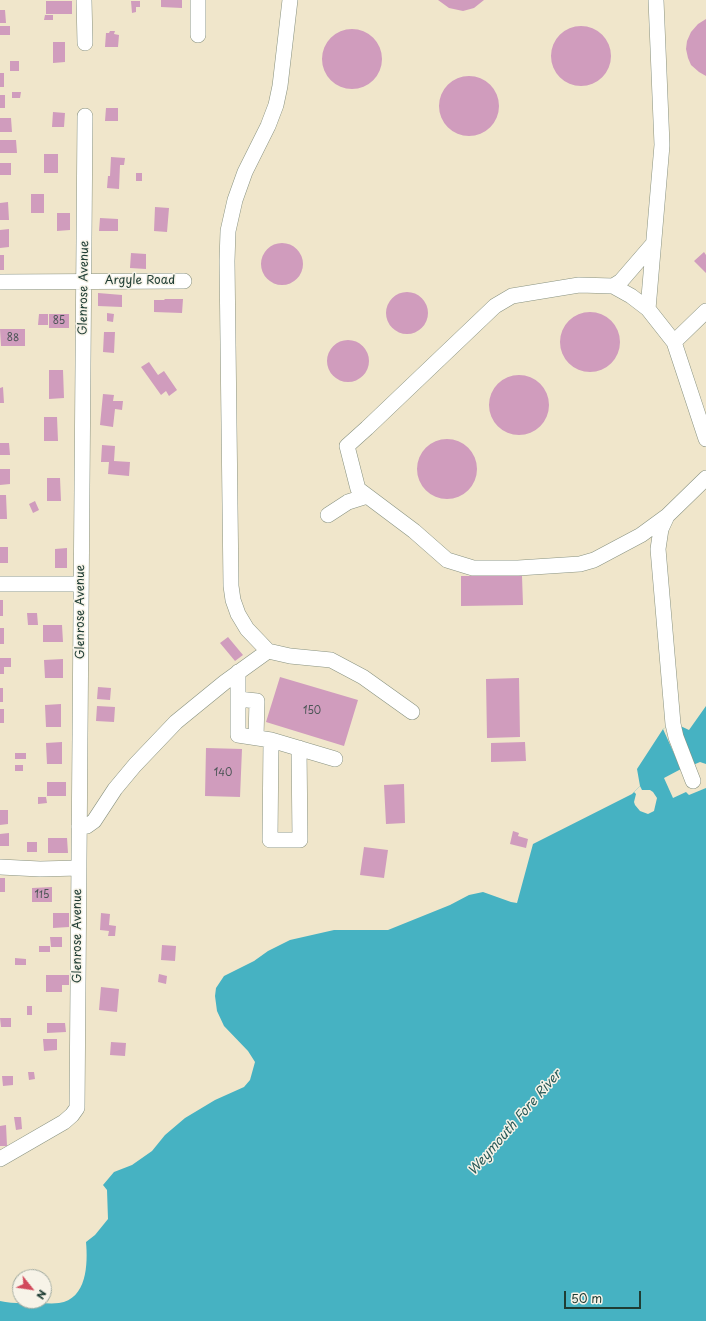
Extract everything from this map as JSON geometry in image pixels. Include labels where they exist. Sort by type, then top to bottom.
[{"type":"street","points":[[84,0],[85,43]]},
{"type":"street","points":[[198,0],[198,35]]},
{"type":"street","points":[[290,0],[280,86],[276,105],[268,126],[245,172],[235,200],[228,231],[227,261],[231,586],[233,600],[238,614],[247,629],[268,651],[290,656],[331,660],[363,677],[412,712]]},
{"type":"street","points":[[648,309],[662,145],[656,0]]},
{"type":"street","name":"Glenrose Avenue","points":[[0,1159],[64,1122],[77,1108],[85,116]]},
{"type":"street","points":[[613,286],[621,281],[653,244]]},
{"type":"street","name":"Argyle Road","points":[[0,282],[184,281]]},
{"type":"street","points":[[706,439],[674,342],[648,309],[631,296],[613,286],[579,285],[512,296],[495,306],[368,428],[347,446],[358,489],[414,530],[447,560],[473,568],[518,568],[580,564],[594,560],[640,535],[667,516],[706,478]]},
{"type":"street","points":[[674,342],[706,311]]},
{"type":"street","points":[[328,515],[348,502],[367,496]]},
{"type":"street","points":[[667,516],[661,529],[658,549],[674,724],[676,737],[693,781]]},
{"type":"street","points":[[0,584],[81,584]]},
{"type":"street","points":[[79,827],[87,826],[94,821],[121,781],[162,736],[192,708],[268,651]]},
{"type":"street","points":[[238,672],[238,735],[271,740],[335,759]]},
{"type":"street","points":[[271,740],[270,840],[300,840],[299,748]]},
{"type":"street","points":[[0,867],[79,868]]},
{"type":"water","name":"Weymouth Fore River","points":[[706,706],[706,1321],[0,1321],[0,1301],[12,1303],[12,1309],[52,1309],[52,1303],[59,1303],[68,1300],[75,1295],[84,1279],[86,1270],[86,1242],[95,1235],[108,1219],[107,1190],[103,1185],[114,1172],[132,1165],[152,1151],[165,1135],[185,1118],[215,1100],[244,1087],[250,1080],[255,1062],[248,1051],[224,1026],[217,1011],[215,996],[216,988],[224,976],[290,940],[334,930],[388,930],[450,905],[469,895],[483,892],[517,903],[533,844],[632,794],[640,786],[637,769],[663,729],[674,723],[689,730]]},
{"type":"pier","points":[[674,723],[693,765],[700,762],[706,764],[706,788],[689,795],[686,792],[673,798],[664,778],[681,769],[663,729]]},
{"type":"pier","points":[[640,786],[642,790],[650,790],[653,792],[657,798],[654,811],[648,814],[640,811],[634,802],[636,794],[634,792]]},
{"type":"building","points":[[161,0],[182,0],[182,8],[161,7]]},
{"type":"building","points":[[438,0],[484,0],[474,8],[463,11],[449,8]]},
{"type":"building","points":[[46,1],[72,1],[72,14],[46,14]]},
{"type":"building","points":[[131,1],[140,1],[140,7],[136,7],[136,12],[132,13]]},
{"type":"building","points":[[0,10],[5,10],[6,23],[0,23]]},
{"type":"building","points":[[45,15],[53,15],[53,20],[44,20]]},
{"type":"building","points":[[706,19],[706,76],[691,65],[686,49],[687,41],[691,32],[698,24]]},
{"type":"building","points":[[0,26],[10,26],[10,35],[0,35]]},
{"type":"building","points":[[581,26],[598,31],[606,39],[611,56],[606,73],[598,81],[581,86],[564,81],[556,73],[551,56],[556,39],[564,31]]},
{"type":"building","points":[[352,29],[369,34],[377,42],[382,59],[377,76],[369,84],[352,89],[335,84],[327,76],[322,59],[327,42],[335,34]]},
{"type":"building","points":[[110,31],[115,31],[114,34],[119,35],[118,47],[105,47],[106,33],[109,33]]},
{"type":"building","points":[[53,42],[65,42],[65,62],[53,63]]},
{"type":"building","points":[[10,61],[19,61],[19,71],[10,71]]},
{"type":"building","points":[[0,73],[4,73],[4,87],[0,87]]},
{"type":"building","points":[[469,76],[486,81],[494,89],[499,106],[494,123],[486,131],[469,136],[452,131],[444,123],[439,106],[444,89],[452,81]]},
{"type":"building","points":[[12,92],[21,92],[20,98],[12,98]]},
{"type":"building","points":[[0,95],[5,95],[5,108],[0,108]]},
{"type":"building","points":[[106,108],[118,108],[118,121],[105,121]]},
{"type":"building","points":[[53,112],[65,113],[64,127],[52,127]]},
{"type":"building","points":[[0,118],[11,118],[12,132],[0,132]]},
{"type":"building","points":[[0,140],[16,140],[17,153],[0,153]]},
{"type":"building","points":[[44,154],[58,154],[58,173],[44,173]]},
{"type":"building","points":[[111,157],[125,158],[124,165],[120,165],[119,189],[107,188],[108,176],[110,176]]},
{"type":"building","points":[[0,163],[11,163],[11,175],[0,175]]},
{"type":"building","points":[[136,173],[142,173],[142,181],[136,181]]},
{"type":"building","points":[[31,194],[44,194],[44,213],[31,213]]},
{"type":"building","points":[[8,202],[9,220],[0,220],[0,203]]},
{"type":"building","points":[[155,207],[169,208],[167,232],[154,231]]},
{"type":"building","points":[[57,213],[70,213],[70,230],[57,231]]},
{"type":"building","points":[[100,218],[118,219],[118,231],[99,231]]},
{"type":"building","points":[[9,229],[9,247],[0,248],[0,230]]},
{"type":"building","points":[[278,243],[286,243],[294,246],[300,252],[303,264],[300,276],[294,282],[286,285],[278,285],[270,282],[264,276],[261,268],[261,260],[264,252],[270,246]]},
{"type":"building","points":[[704,252],[706,255],[706,273],[694,261]]},
{"type":"building","points":[[131,253],[146,254],[146,269],[130,268]]},
{"type":"building","points":[[0,255],[4,255],[4,270],[0,270]]},
{"type":"building","points":[[403,292],[411,292],[419,295],[425,301],[428,313],[425,325],[419,331],[411,334],[403,334],[395,331],[389,325],[386,317],[386,309],[389,301],[395,295]]},
{"type":"building","points":[[98,293],[122,295],[122,307],[98,306]]},
{"type":"building","points":[[183,299],[182,313],[154,312],[154,300]]},
{"type":"building","points":[[590,312],[607,317],[615,325],[620,342],[615,359],[607,367],[590,372],[573,367],[565,359],[560,342],[565,325],[573,317]]},
{"type":"building","points":[[107,313],[114,314],[113,322],[107,321]]},
{"type":"building","points":[[39,314],[48,314],[48,325],[38,325]]},
{"type":"building","points":[[49,314],[69,314],[69,328],[49,328]]},
{"type":"building","points":[[0,329],[25,329],[25,346],[1,346]]},
{"type":"building","points":[[104,332],[115,332],[114,353],[103,352]]},
{"type":"building","points":[[344,340],[352,340],[360,343],[366,349],[369,361],[366,373],[360,379],[352,382],[344,382],[336,379],[330,373],[327,365],[327,357],[330,349],[336,343]]},
{"type":"building","points":[[149,362],[158,375],[164,371],[177,390],[169,396],[166,391],[161,395],[141,367]]},
{"type":"building","points":[[49,370],[63,370],[64,398],[49,399]]},
{"type":"building","points":[[519,375],[536,380],[544,388],[549,405],[544,422],[536,430],[519,435],[502,430],[494,422],[489,405],[494,388],[502,380]]},
{"type":"building","points":[[3,387],[4,403],[0,403],[0,388]]},
{"type":"building","points":[[103,394],[114,395],[113,401],[123,401],[122,410],[115,409],[113,427],[100,425]]},
{"type":"building","points":[[44,417],[57,417],[58,441],[44,441]]},
{"type":"building","points":[[447,439],[464,444],[472,452],[477,469],[472,486],[464,494],[447,499],[430,494],[422,486],[417,469],[422,452],[430,444]]},
{"type":"building","points":[[0,443],[9,443],[10,455],[0,455]]},
{"type":"building","points":[[102,445],[115,446],[114,461],[130,462],[129,476],[108,474],[109,462],[101,462]]},
{"type":"building","points":[[0,469],[10,469],[10,484],[0,485]]},
{"type":"building","points":[[47,478],[60,478],[61,501],[47,501]]},
{"type":"building","points":[[0,495],[6,495],[7,519],[0,519]]},
{"type":"building","points":[[35,501],[39,510],[33,513],[29,504]]},
{"type":"building","points":[[0,547],[8,547],[8,563],[0,563]]},
{"type":"building","points":[[67,548],[67,568],[55,568],[55,549]]},
{"type":"building","points":[[461,576],[522,576],[523,605],[461,606]]},
{"type":"building","points":[[0,600],[3,600],[3,616],[0,616]]},
{"type":"building","points":[[27,613],[37,613],[38,625],[28,625]]},
{"type":"building","points":[[43,625],[62,625],[63,642],[43,642]]},
{"type":"building","points":[[0,628],[4,628],[4,644],[0,644]]},
{"type":"building","points":[[228,637],[243,655],[235,661],[220,643]]},
{"type":"building","points":[[0,658],[11,658],[11,667],[4,667],[4,674],[0,674]]},
{"type":"building","points":[[63,659],[63,678],[45,678],[44,660]]},
{"type":"building","points":[[280,677],[358,700],[344,746],[266,722]]},
{"type":"building","points":[[519,678],[520,737],[487,738],[486,679]]},
{"type":"building","points":[[98,687],[111,688],[110,700],[97,699]]},
{"type":"building","points":[[0,688],[3,688],[3,702],[0,702]]},
{"type":"building","points":[[61,704],[61,727],[46,727],[45,705]]},
{"type":"building","points":[[97,706],[115,707],[114,722],[96,721]]},
{"type":"building","points":[[0,709],[4,709],[4,723],[0,723]]},
{"type":"building","points":[[62,742],[62,764],[47,764],[46,743]]},
{"type":"building","points":[[525,742],[526,761],[491,762],[491,743]]},
{"type":"building","points":[[206,748],[242,749],[240,797],[205,796]]},
{"type":"building","points":[[15,753],[26,753],[26,759],[15,759]]},
{"type":"building","points":[[15,765],[23,765],[23,771],[15,771]]},
{"type":"building","points":[[47,782],[66,782],[66,796],[47,796]]},
{"type":"building","points":[[404,784],[405,823],[386,824],[384,785]]},
{"type":"building","points":[[38,797],[46,797],[47,803],[38,804]]},
{"type":"building","points":[[0,810],[8,810],[8,824],[0,825]]},
{"type":"building","points":[[513,831],[519,833],[518,836],[528,839],[526,848],[510,844]]},
{"type":"building","points":[[9,833],[9,846],[0,846],[0,834]]},
{"type":"building","points":[[48,838],[67,838],[68,853],[48,853]]},
{"type":"building","points":[[27,842],[37,842],[37,852],[27,852]]},
{"type":"building","points":[[364,847],[388,850],[384,878],[360,875]]},
{"type":"building","points":[[0,878],[5,878],[5,892],[0,892]]},
{"type":"building","points":[[52,887],[52,902],[32,902],[32,888]]},
{"type":"building","points":[[53,913],[69,913],[69,927],[53,928]]},
{"type":"building","points":[[101,913],[110,914],[109,925],[116,926],[115,936],[108,936],[109,931],[100,930]]},
{"type":"building","points":[[50,937],[62,937],[62,947],[51,947]]},
{"type":"building","points":[[162,945],[176,946],[175,961],[161,960]]},
{"type":"building","points":[[39,946],[50,946],[50,952],[39,952]]},
{"type":"building","points":[[15,958],[26,959],[26,965],[15,965]]},
{"type":"building","points":[[159,974],[167,976],[166,984],[158,982]]},
{"type":"building","points":[[46,975],[69,975],[69,985],[62,985],[62,992],[46,992]]},
{"type":"building","points":[[101,987],[119,989],[117,1012],[99,1010]]},
{"type":"building","points":[[27,1006],[32,1006],[32,1015],[27,1015]]},
{"type":"building","points":[[0,1018],[11,1018],[11,1027],[1,1027]]},
{"type":"building","points":[[47,1023],[65,1023],[66,1032],[47,1033]]},
{"type":"building","points":[[43,1039],[57,1039],[57,1050],[44,1051]]},
{"type":"building","points":[[111,1042],[126,1043],[125,1056],[110,1055]]},
{"type":"building","points":[[28,1072],[34,1072],[35,1079],[29,1080]]},
{"type":"building","points":[[2,1076],[13,1076],[13,1085],[3,1086]]},
{"type":"building","points":[[14,1117],[21,1117],[22,1129],[16,1130]]},
{"type":"building","points":[[6,1125],[7,1146],[0,1146],[0,1126]]}]
